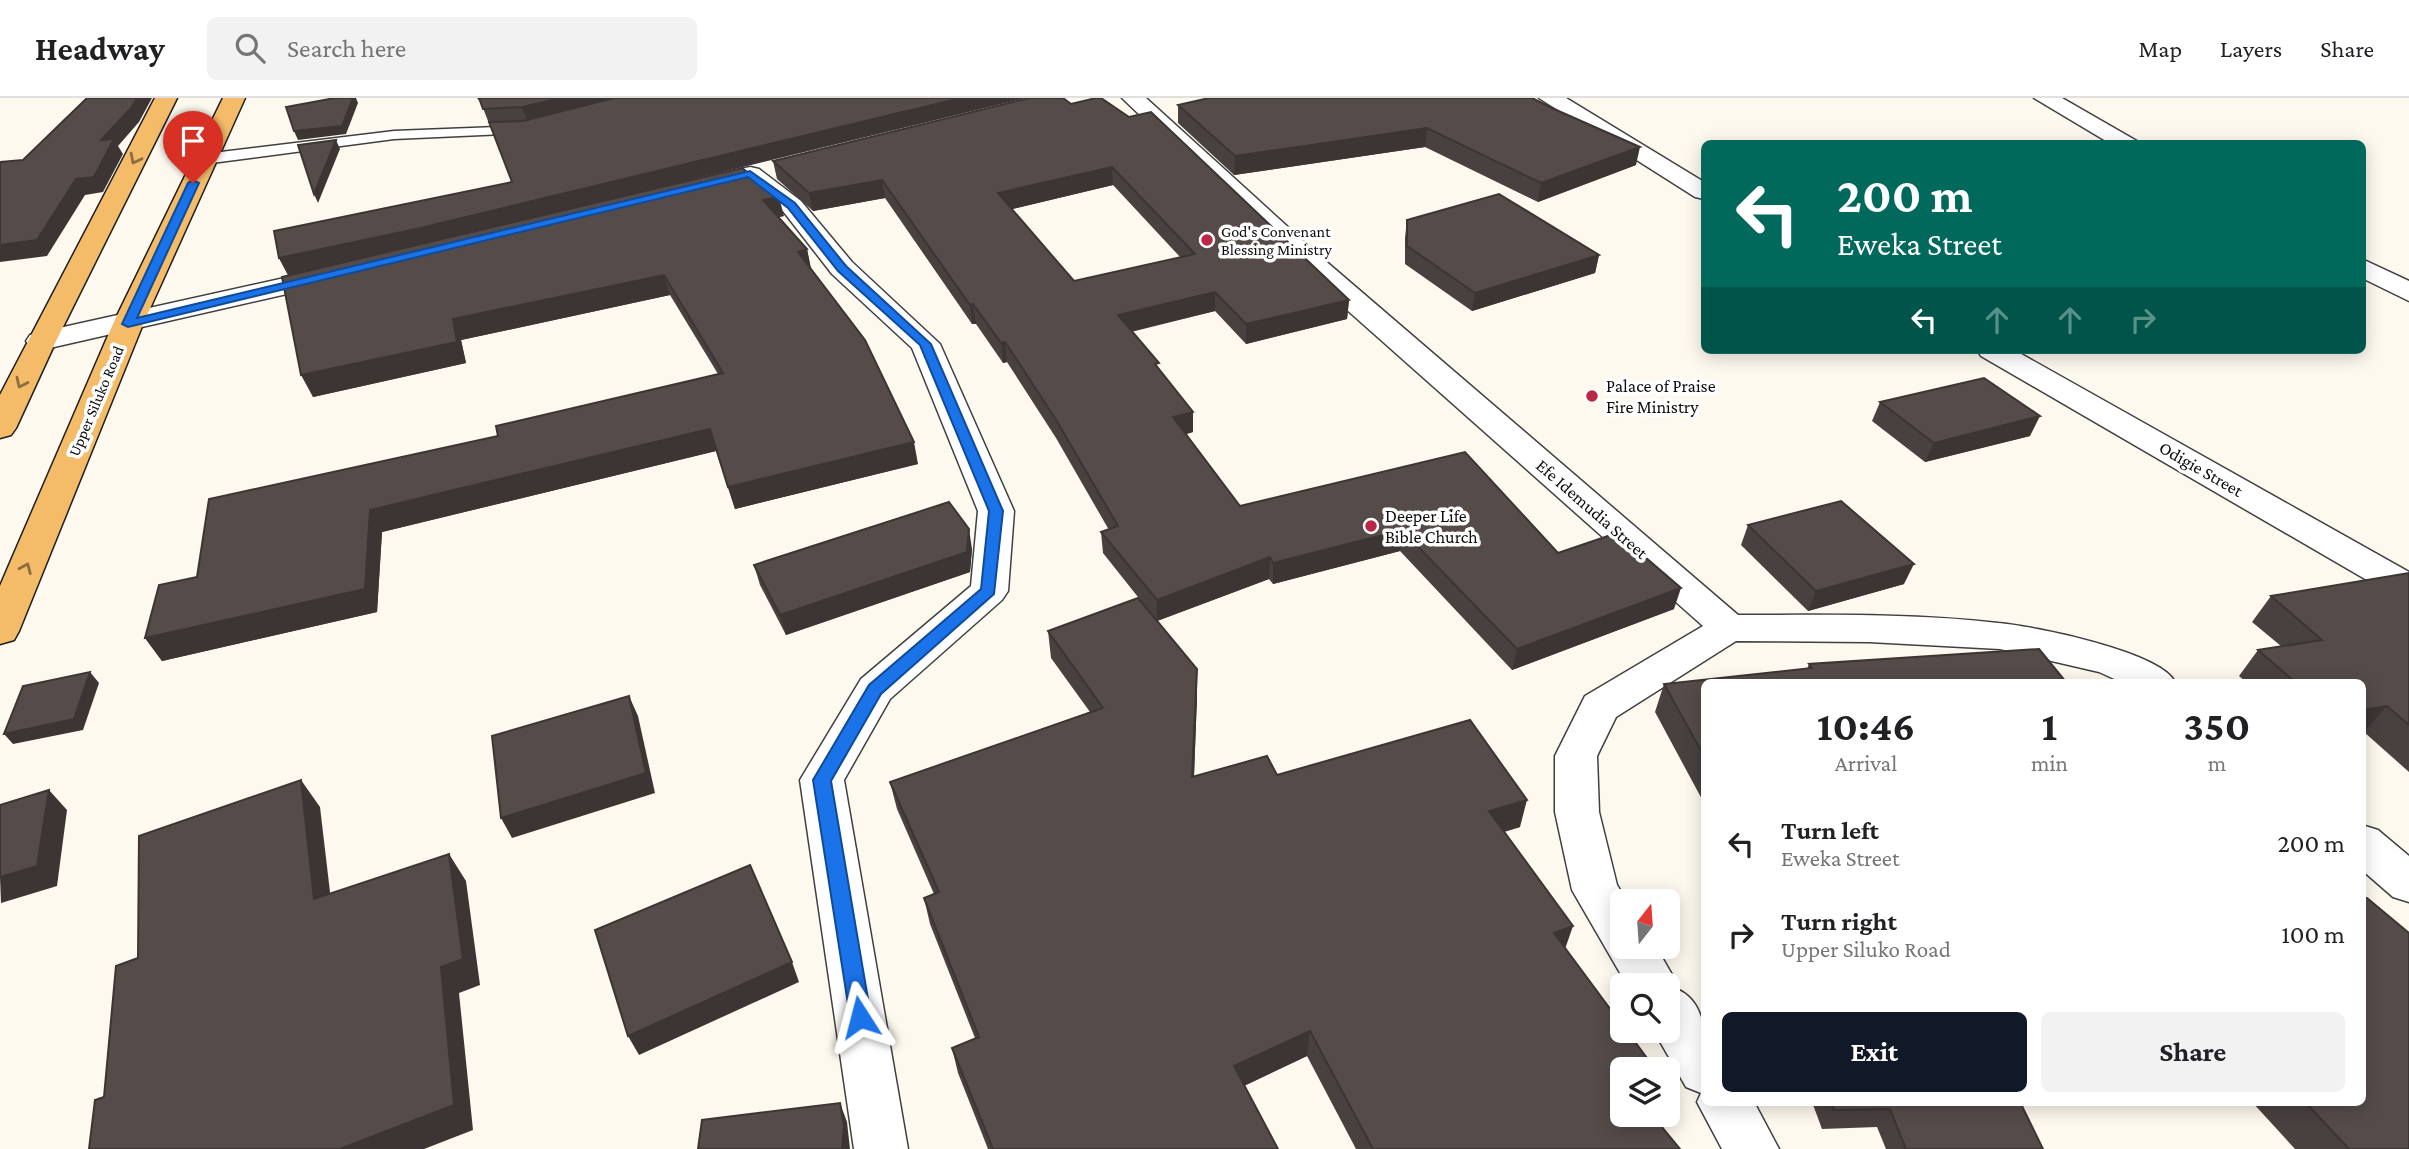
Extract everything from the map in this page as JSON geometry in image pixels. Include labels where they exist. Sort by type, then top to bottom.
[{"type":"main road","points":[[0,428],[41,341],[166,98]]},
{"type":"main road","name":"Upper Siluko Road","points":[[0,631],[128,324],[233,98]]},
{"type":"street","name":"Efe Idemudia Street","points":[[1132,98],[1312,264],[1728,628]]},
{"type":"street","points":[[1550,98],[1701,190]]},
{"type":"street","points":[[2045,98],[2123,140]]},
{"type":"street","points":[[751,174],[792,206],[842,268],[925,344],[996,511],[989,591],[875,689],[822,780],[881,1149]]},
{"type":"street","points":[[2366,269],[2409,292]]},
{"type":"street","points":[[41,341],[128,324],[356,270]]},
{"type":"street","name":"Odigie Street","points":[[1999,354],[2409,588]]},
{"type":"street","points":[[1610,914],[1595,890],[1577,812],[1576,756],[1600,707],[1728,628],[1869,629],[2000,636],[2110,660],[2149,679]]},
{"type":"street","points":[[2366,846],[2409,883]]},
{"type":"street","points":[[1680,1029],[1701,1065]]},
{"type":"street","points":[[1726,1106],[1752,1149]]},
{"type":"lane","points":[[204,159],[394,135],[495,132],[542,127]]},
{"type":"building","points":[[87,98],[137,98],[101,140],[114,139],[94,177],[76,179],[37,240],[0,245],[0,162],[23,160]]},
{"type":"building","points":[[335,98],[353,98],[342,126],[294,131],[286,107]]},
{"type":"building","points":[[479,98],[561,98],[522,107],[483,109]]},
{"type":"building","points":[[614,98],[961,98],[416,229],[279,258],[274,231],[512,182],[489,122],[523,121]]},
{"type":"building","points":[[1029,98],[1063,98],[1071,104],[1101,98],[1129,117],[1151,112],[1349,300],[1246,324],[1215,292],[1118,315],[1159,363],[1155,364],[1193,412],[1173,417],[1240,506],[1465,452],[1558,553],[1617,533],[1681,588],[1517,649],[1402,530],[1273,563],[1270,557],[1157,600],[1101,532],[1118,526],[1055,418],[1005,342],[1001,343],[973,304],[970,305],[882,180],[809,193],[773,161]],"holes":[[[1112,167],[1195,254],[1074,281],[998,193]]]},
{"type":"building","points":[[1209,98],[1532,98],[1640,147],[1541,183],[1427,128],[1235,156],[1178,105]]},
{"type":"building","points":[[336,140],[314,194],[298,145]]},
{"type":"building","points":[[742,168],[779,197],[763,200],[807,249],[798,252],[865,340],[914,442],[728,487],[710,429],[370,510],[365,589],[145,638],[159,585],[197,577],[209,499],[498,436],[496,426],[723,373],[664,275],[453,319],[457,342],[301,375],[282,277]]},
{"type":"building","points":[[1499,194],[1599,255],[1475,293],[1407,246],[1407,220]]},
{"type":"building","points":[[1984,378],[2040,416],[1934,443],[1880,402]]},
{"type":"building","points":[[1841,501],[1914,564],[1816,591],[1748,525]]},
{"type":"building","points":[[949,502],[969,529],[967,552],[780,615],[754,565]]},
{"type":"building","points":[[2409,573],[2409,725],[2387,706],[2366,709],[2366,679],[2292,679],[2258,650],[2322,640],[2271,596]]},
{"type":"building","points":[[1138,598],[1197,669],[1192,777],[1267,756],[1277,775],[1470,720],[1527,800],[1489,811],[1573,926],[1554,933],[1610,1009],[1610,1043],[1636,1043],[1646,1057],[1610,1057],[1610,1127],[1662,1127],[1680,1149],[1373,1149],[1310,1031],[1234,1066],[1278,1149],[993,1149],[952,1048],[979,1037],[924,898],[939,892],[890,782],[1103,708],[1048,631]]},
{"type":"building","points":[[2039,649],[2064,679],[1710,679],[1812,668],[1809,664]]},
{"type":"building","points":[[90,672],[74,719],[4,734],[23,686]]},
{"type":"building","points":[[1701,680],[1701,751],[1664,684]]},
{"type":"building","points":[[629,696],[646,773],[501,818],[492,736]]},
{"type":"building","points":[[301,780],[314,899],[449,854],[463,959],[441,967],[454,1105],[340,1149],[89,1149],[95,1100],[104,1097],[116,966],[138,958],[139,836]]},
{"type":"building","points":[[49,790],[37,866],[0,877],[0,805]]},
{"type":"building","points":[[750,865],[792,962],[628,1036],[595,930]]},
{"type":"building","points":[[2366,898],[2409,933],[2409,1149],[2349,1149],[2309,1106],[2366,1106]]},
{"type":"building","points":[[840,1103],[844,1126],[842,1149],[698,1149],[702,1120]]},
{"type":"building","points":[[1832,1106],[2022,1106],[2043,1149],[1906,1149],[1890,1109],[1834,1110]]},
{"type":"place","name":"God's Convenant Blessing Ministry","points":[[1207,240]]},
{"type":"place","name":"Palace of Praise Fire Ministry","points":[[1592,396]]},
{"type":"place","name":"Deeper Life Bible Church","points":[[1371,526]]},
{"type":"route","points":[[193,183],[128,324],[750,174],[792,206],[842,268],[925,344],[996,511],[989,591],[875,689],[822,780],[860,1017]]}]
